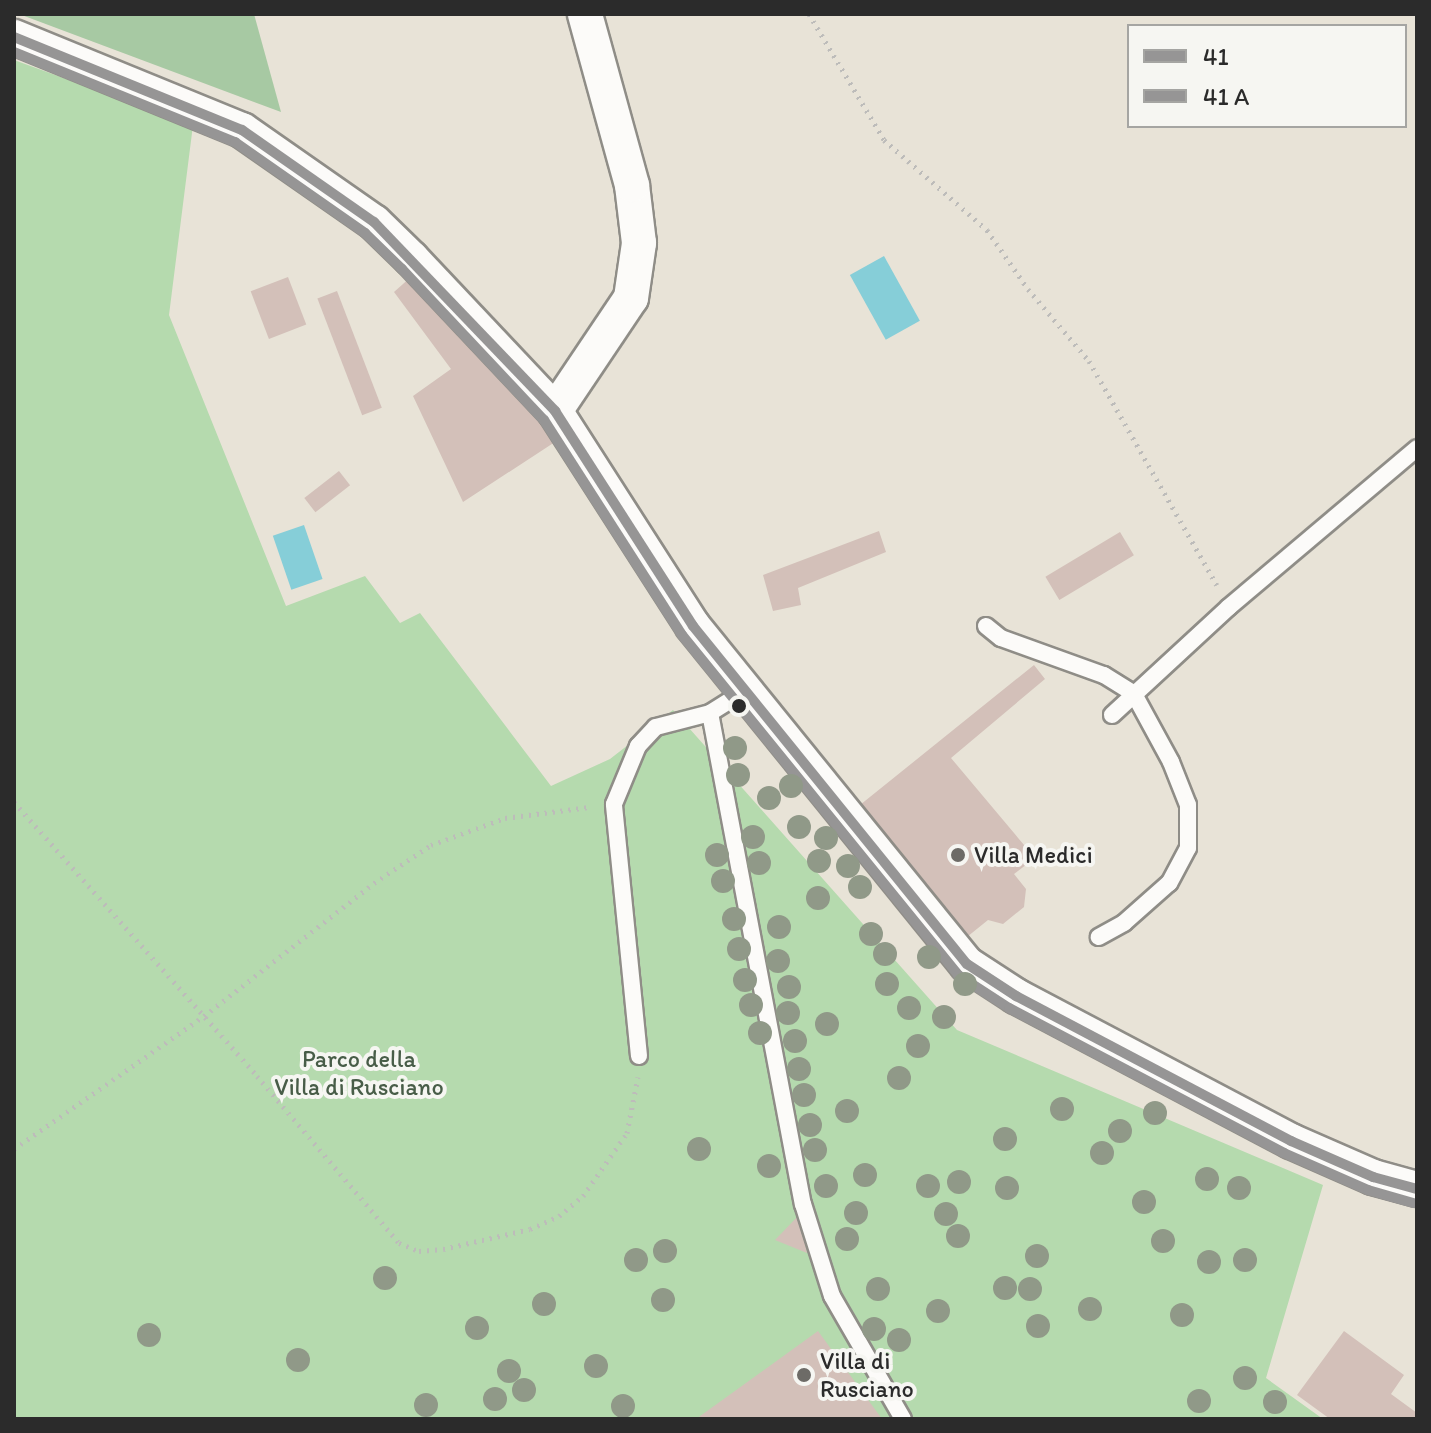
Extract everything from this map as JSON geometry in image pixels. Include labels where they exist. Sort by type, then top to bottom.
[{"type":"street","points":[[555,411],[631,298],[639,243],[632,185],[585,14]]},
{"type":"street","points":[[14,37],[242,130],[374,222],[555,411],[693,626],[967,964],[1016,996],[1291,1141],[1373,1177],[1417,1189]]},
{"type":"lane","points":[[1112,715],[1229,607],[1417,448]]},
{"type":"lane","points":[[986,626],[1001,638],[1104,675],[1134,694],[1171,762],[1188,805],[1188,848],[1169,883],[1124,923],[1099,937]]},
{"type":"lane","points":[[639,1056],[614,804],[638,746],[656,727],[710,713],[745,691]]},
{"type":"lane","points":[[710,713],[803,1204],[832,1296],[903,1419]]},
{"type":"path","points":[[809,14],[884,140],[987,230],[1028,289],[1089,361],[1229,607]]},
{"type":"path","points":[[14,802],[399,1243],[419,1251],[530,1229],[559,1216],[583,1196],[627,1133],[637,1097],[639,1056]]},
{"type":"path","points":[[14,1149],[204,1016],[374,883],[431,845],[505,818],[614,804]]},
{"type":"green space","points":[[19,14],[254,14],[281,112]]},
{"type":"green space","name":"Parco della Villa di Rusciano","points":[[14,60],[193,125],[169,315],[286,606],[365,576],[400,623],[420,613],[551,786],[610,759],[673,710],[957,1030],[1323,1185],[1266,1378],[1323,1419],[14,1419]]},
{"type":"water","points":[[884,256],[920,321],[886,340],[850,275]]},
{"type":"water","points":[[304,525],[323,579],[291,590],[273,536]]},
{"type":"building","points":[[412,276],[514,386],[558,440],[463,502],[413,396],[451,369],[394,292]]},
{"type":"building","points":[[288,277],[306,325],[269,339],[251,291]]},
{"type":"building","points":[[337,291],[382,408],[362,415],[317,299]]},
{"type":"building","points":[[339,471],[350,485],[315,512],[304,498]]},
{"type":"building","points":[[879,531],[886,552],[798,588],[801,605],[773,611],[763,575]]},
{"type":"building","points":[[1120,532],[1134,555],[1059,600],[1045,577]]},
{"type":"building","name":"Villa Medici","points":[[1034,665],[1045,679],[951,758],[1035,858],[1014,874],[1026,889],[1024,907],[1003,924],[988,920],[962,941],[855,809]]},
{"type":"building","points":[[799,1215],[807,1253],[775,1240]]},
{"type":"building","name":"Villa di Rusciano","points":[[818,1331],[882,1419],[696,1419]]},
{"type":"building","points":[[1344,1331],[1404,1375],[1391,1394],[1417,1413],[1417,1419],[1330,1419],[1297,1395]]},
{"type":"transit line","name":"41","points":[[14,37],[242,130],[374,222],[555,411],[693,626],[967,964],[1016,996],[1291,1141],[1373,1177],[1417,1189]]},
{"type":"transit line","points":[[14,52],[235,142],[365,233],[402,269],[544,420],[682,635],[958,975],[1009,1008],[1284,1153],[1368,1190],[1413,1203]]},
{"type":"place","name":"Villa Medici","points":[[958,855]]},
{"type":"place","name":"Villa di Rusciano","points":[[804,1375]]}]
